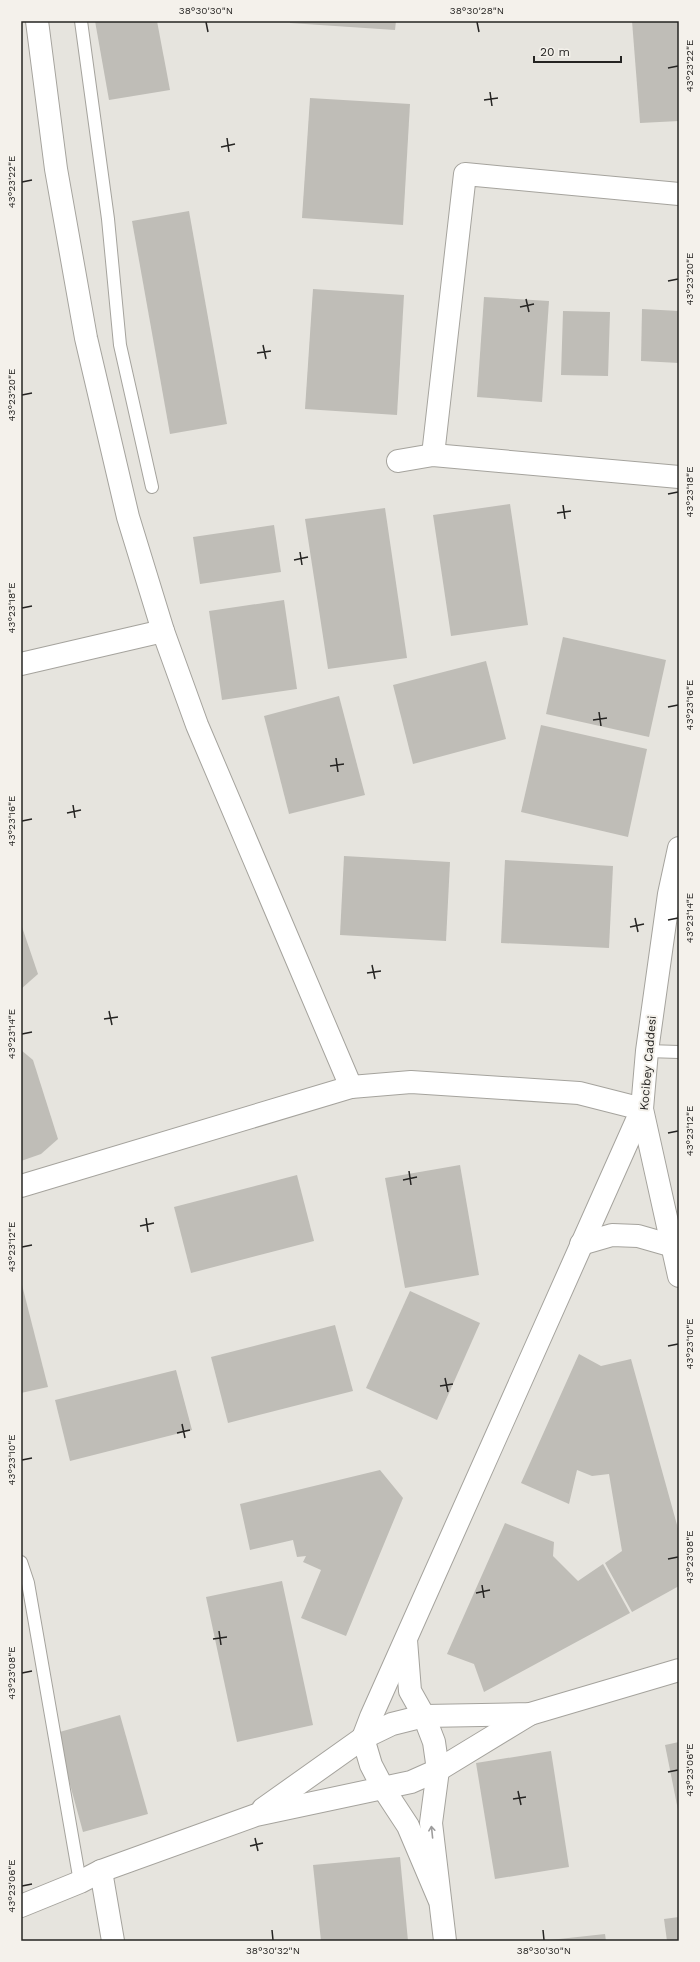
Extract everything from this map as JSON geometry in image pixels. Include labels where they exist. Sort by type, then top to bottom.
[{"type":"street","points":[[37,21],[56,169],[86,338],[128,517],[162,631],[197,725],[351,1087]]},
{"type":"street","points":[[433,455],[465,174],[679,194]]},
{"type":"street","points":[[398,461],[433,455],[679,477]]},
{"type":"street","points":[[21,664],[162,631]]},
{"type":"street","name":"Kocibey Caddesi","points":[[679,848],[670,894],[647,1051],[642,1109],[679,1276]]},
{"type":"street","points":[[21,1186],[351,1087],[411,1082],[579,1093],[642,1109],[363,1738],[371,1765],[383,1788],[408,1826],[439,1899]]},
{"type":"street","points":[[581,1244],[612,1235],[638,1236],[673,1246]]},
{"type":"street","points":[[406,1639],[410,1691],[424,1716],[434,1742],[438,1770],[431,1823],[445,1941]]},
{"type":"street","points":[[21,1906],[80,1882],[101,1871],[256,1815],[411,1782],[438,1770],[530,1714],[679,1670]]},
{"type":"street","points":[[256,1815],[363,1738],[392,1724],[424,1716],[530,1714]]},
{"type":"street","points":[[101,1871],[112,1941]]},
{"type":"lane","points":[[81,21],[108,219],[120,345],[152,487]]},
{"type":"lane","points":[[647,1051],[679,1052]]},
{"type":"lane","points":[[21,1562],[28,1583],[80,1882]]},
{"type":"building","points":[[95,21],[157,21],[170,90],[109,100]]},
{"type":"building","points":[[290,21],[396,21],[395,30],[290,23]]},
{"type":"building","points":[[632,21],[679,21],[679,121],[640,123]]},
{"type":"building","points":[[310,98],[410,104],[403,225],[302,218]]},
{"type":"building","points":[[189,211],[227,424],[170,434],[132,221]]},
{"type":"building","points":[[313,289],[404,295],[397,415],[305,409]]},
{"type":"building","points":[[484,297],[549,301],[542,402],[477,397]]},
{"type":"building","points":[[642,309],[679,311],[679,363],[641,361]]},
{"type":"building","points":[[563,311],[610,312],[608,376],[561,375]]},
{"type":"building","points":[[510,504],[528,625],[451,636],[433,515]]},
{"type":"building","points":[[385,508],[407,658],[328,669],[305,519]]},
{"type":"building","points":[[274,525],[281,572],[200,584],[193,537]]},
{"type":"building","points":[[284,600],[297,689],[222,700],[209,611]]},
{"type":"building","points":[[563,637],[666,660],[649,737],[546,714]]},
{"type":"building","points":[[486,661],[506,739],[413,764],[393,685]]},
{"type":"building","points":[[339,696],[365,795],[289,814],[264,716]]},
{"type":"building","points":[[541,725],[647,749],[628,837],[521,812]]},
{"type":"building","points":[[344,856],[450,862],[446,941],[340,935]]},
{"type":"building","points":[[505,860],[613,866],[609,948],[501,943]]},
{"type":"building","points":[[21,924],[38,974],[21,989]]},
{"type":"building","points":[[21,1050],[33,1060],[58,1139],[41,1154],[21,1161]]},
{"type":"building","points":[[460,1165],[479,1275],[405,1288],[385,1178]]},
{"type":"building","points":[[297,1175],[314,1241],[191,1273],[174,1207]]},
{"type":"building","points":[[21,1281],[48,1387],[21,1393]]},
{"type":"building","points":[[410,1291],[480,1323],[437,1420],[366,1388]]},
{"type":"building","points":[[335,1325],[353,1391],[228,1423],[211,1357]]},
{"type":"building","points":[[579,1354],[601,1366],[631,1359],[679,1532],[679,1586],[632,1612],[605,1563],[622,1551],[609,1474],[592,1476],[577,1470],[569,1504],[521,1483]]},
{"type":"building","points":[[176,1370],[192,1430],[70,1461],[55,1400]]},
{"type":"building","points":[[380,1470],[403,1498],[346,1636],[301,1618],[321,1570],[303,1562],[306,1556],[297,1557],[293,1540],[250,1550],[240,1504]]},
{"type":"building","points":[[505,1523],[554,1542],[553,1556],[578,1581],[603,1564],[630,1613],[484,1692],[474,1664],[447,1654]]},
{"type":"building","points":[[282,1581],[313,1725],[237,1742],[206,1597]]},
{"type":"building","points":[[120,1715],[148,1814],[83,1832],[56,1733]]},
{"type":"building","points":[[679,1742],[679,1810],[678,1810],[665,1745]]},
{"type":"building","points":[[551,1751],[569,1867],[495,1879],[476,1763]]},
{"type":"building","points":[[400,1857],[408,1941],[321,1941],[313,1865]]},
{"type":"building","points":[[679,1917],[679,1941],[667,1941],[664,1919]]},
{"type":"building","points":[[605,1934],[606,1941],[550,1941],[550,1940]]}]
